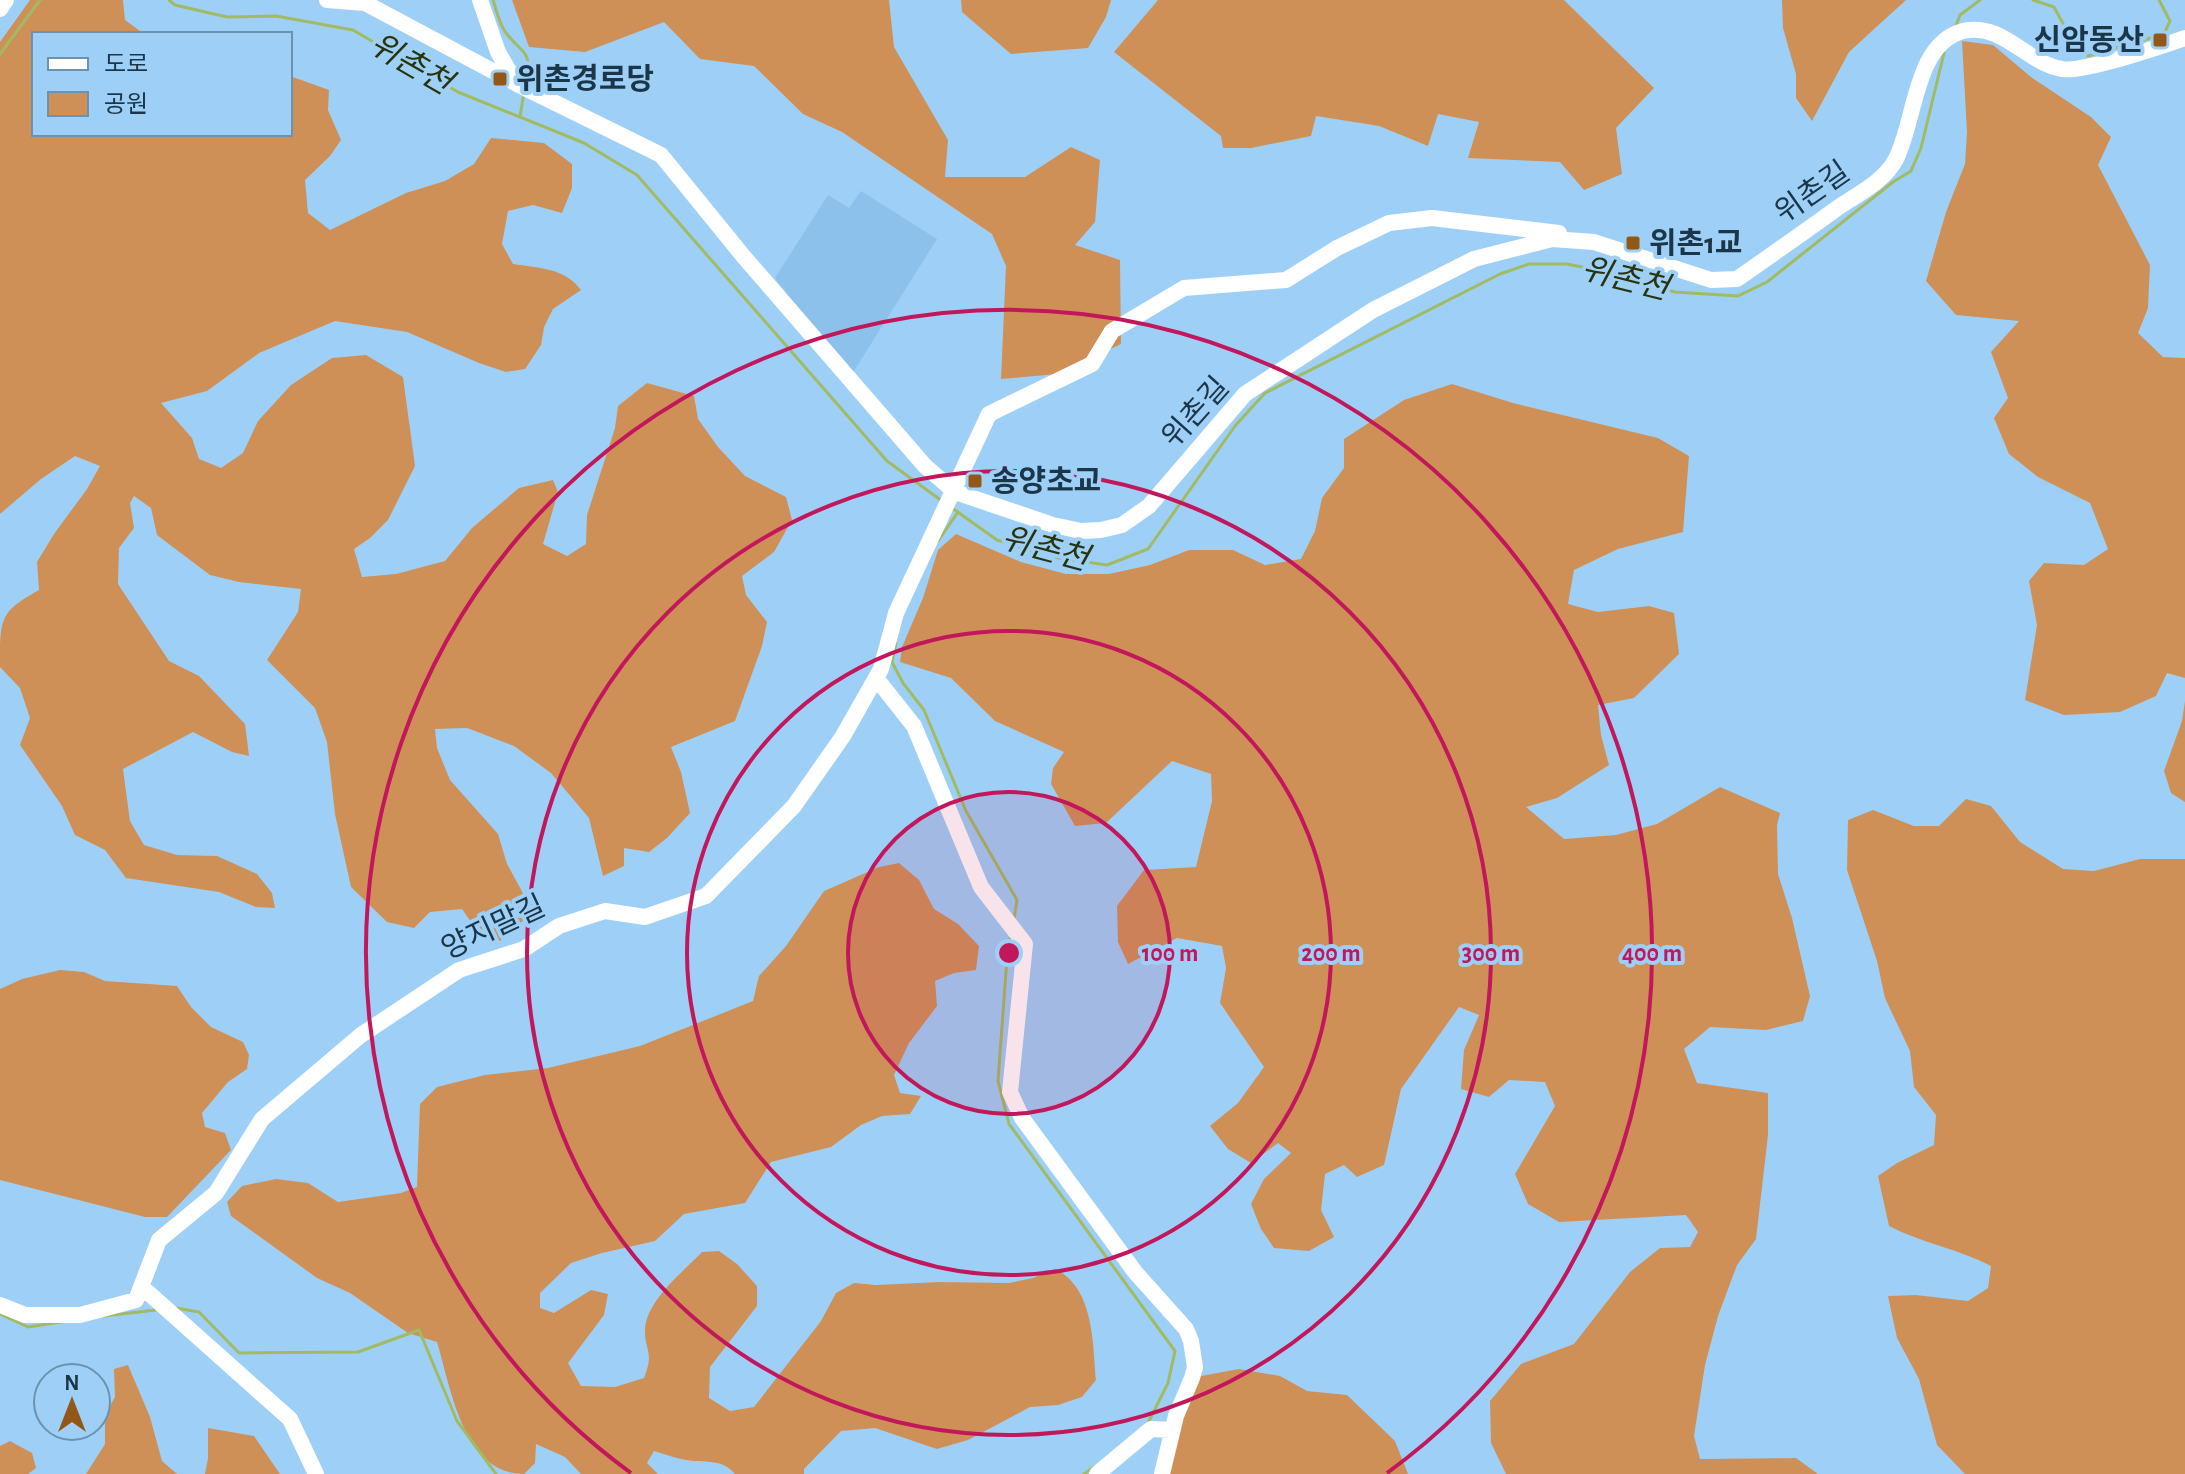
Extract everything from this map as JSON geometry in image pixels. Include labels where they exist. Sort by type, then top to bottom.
[{"type":"street","points":[[0,9],[6,0]]},
{"type":"street","name":"위촌길","points":[[327,0],[365,3],[517,84],[661,155],[744,257],[953,495],[1081,531],[1122,525],[1149,506],[1245,394],[1373,310],[1474,259],[1552,239],[1594,242],[1711,280],[1737,279],[1889,170],[1906,136],[1928,59],[1935,48],[1961,32],[1978,29],[2010,40],[2041,64],[2065,70],[2185,38]]},
{"type":"street","points":[[480,0],[498,52],[517,84]]},
{"type":"street","name":"양지말길","points":[[143,1288],[159,1240],[216,1193],[262,1119],[361,1035],[459,970],[524,949],[559,926],[605,911],[645,917],[706,896],[794,806],[843,736],[881,669],[896,613],[989,414],[1092,364],[1112,331],[1184,288],[1286,280],[1337,248],[1389,223],[1432,218],[1567,234],[1580,241]]},
{"type":"street","points":[[876,678],[914,726],[981,887],[1025,944],[1010,1092],[1022,1118],[1135,1272],[1186,1329],[1191,1341],[1195,1367],[1172,1430],[1162,1474]]},
{"type":"street","points":[[0,1305],[25,1315],[80,1315],[136,1300],[143,1288],[290,1419],[316,1474]]},
{"type":"street","points":[[1097,1474],[1151,1429],[1172,1430]]},
{"type":"shaded area","points":[[861,191],[937,239],[852,374],[775,278],[828,195],[849,208]]},
{"type":"green space","points":[[30,0],[123,0],[125,20],[141,32],[32,32],[32,136],[292,136],[292,77],[329,90],[328,110],[341,140],[330,156],[305,180],[308,213],[330,230],[406,193],[445,181],[474,164],[491,138],[544,143],[572,164],[572,188],[562,213],[533,205],[508,211],[502,244],[513,264],[559,273],[581,290],[553,309],[544,327],[541,345],[525,369],[506,372],[407,332],[335,321],[259,353],[207,391],[161,403],[192,438],[199,459],[221,468],[243,453],[258,421],[291,385],[332,358],[366,355],[403,377],[415,466],[388,520],[354,549],[362,577],[396,574],[445,561],[472,528],[519,488],[553,480],[558,492],[543,544],[567,556],[586,544],[587,515],[615,428],[618,406],[647,383],[694,396],[698,419],[718,447],[745,476],[786,497],[792,520],[774,552],[742,576],[746,595],[767,622],[762,646],[735,721],[671,747],[681,772],[690,813],[667,838],[649,852],[624,848],[624,866],[603,876],[589,818],[551,773],[514,746],[467,728],[435,729],[437,748],[450,780],[498,834],[507,864],[524,895],[524,920],[500,941],[478,932],[462,909],[430,912],[414,928],[387,922],[351,887],[335,814],[327,742],[315,708],[267,660],[298,612],[301,589],[239,582],[210,575],[157,535],[151,508],[134,496],[130,503],[134,528],[119,548],[118,584],[169,661],[199,676],[245,724],[249,756],[232,752],[193,732],[123,769],[130,821],[144,845],[177,855],[217,856],[257,874],[272,893],[275,908],[256,907],[219,892],[126,878],[105,850],[75,835],[62,806],[20,745],[30,718],[20,688],[0,667],[1,637],[2,626],[10,611],[39,590],[37,562],[100,466],[75,456],[41,479],[0,514],[0,42]]},
{"type":"green space","points":[[512,0],[889,0],[894,47],[948,140],[945,177],[1025,177],[1071,147],[1100,160],[1095,222],[1075,245],[1120,260],[1121,344],[1057,374],[1001,379],[1006,266],[992,234],[842,132],[803,114],[754,66],[700,59],[664,22],[585,52],[529,47]]},
{"type":"green space","points":[[961,0],[1111,0],[1106,17],[1088,48],[1011,54],[962,12]]},
{"type":"green space","points":[[1158,0],[1564,0],[1654,88],[1616,128],[1622,174],[1584,190],[1560,162],[1468,158],[1479,122],[1438,114],[1428,146],[1379,126],[1316,116],[1311,136],[1251,148],[1223,148],[1221,136],[1114,52]]},
{"type":"green space","points":[[1782,0],[1906,0],[1849,52],[1812,121],[1796,98],[1796,74],[1783,28]]},
{"type":"green space","points":[[1962,41],[1993,45],[2031,77],[2091,117],[2111,137],[2098,165],[2150,265],[2148,308],[2138,333],[2163,357],[2185,358],[2185,678],[2167,673],[2156,696],[2120,712],[2064,715],[2025,700],[2037,625],[2029,581],[2044,563],[2084,565],[2108,549],[2090,503],[2038,477],[2009,454],[1994,418],[2008,398],[1991,352],[2019,321],[1956,315],[1926,281],[1946,212],[1965,164],[1967,132]]},
{"type":"green space","points":[[1452,384],[1513,403],[1658,438],[1689,456],[1683,532],[1618,549],[1574,570],[1568,604],[1598,612],[1649,606],[1674,613],[1679,654],[1634,698],[1598,705],[1601,735],[1609,765],[1557,798],[1526,807],[1564,839],[1616,835],[1657,824],[1720,787],[1780,813],[1777,825],[1778,874],[1810,996],[1803,1021],[1766,1030],[1710,1027],[1684,1049],[1697,1083],[1768,1093],[1768,1135],[1756,1239],[1737,1265],[1718,1316],[1705,1365],[1694,1436],[1700,1459],[1796,1458],[1818,1474],[1506,1474],[1491,1443],[1490,1401],[1521,1364],[1574,1344],[1630,1272],[1660,1248],[1690,1247],[1698,1232],[1686,1215],[1559,1222],[1528,1204],[1515,1174],[1555,1106],[1545,1082],[1509,1080],[1489,1097],[1461,1089],[1464,1050],[1479,1015],[1459,1007],[1401,1089],[1384,1165],[1357,1177],[1344,1165],[1325,1174],[1321,1210],[1334,1237],[1309,1251],[1274,1248],[1261,1229],[1251,1204],[1264,1179],[1291,1153],[1278,1143],[1251,1163],[1228,1149],[1210,1126],[1238,1103],[1264,1067],[1220,1003],[1226,968],[1222,946],[1177,938],[1128,964],[1118,942],[1117,906],[1144,870],[1196,867],[1212,801],[1211,774],[1172,761],[1106,823],[1075,826],[1051,784],[1053,768],[1064,752],[995,721],[951,678],[900,662],[902,647],[923,598],[938,550],[956,534],[1021,562],[1066,574],[1109,574],[1150,565],[1189,550],[1233,550],[1265,565],[1301,559],[1315,531],[1322,498],[1344,468],[1344,439],[1404,400]]},
{"type":"green space","points":[[2185,701],[2185,802],[2171,793],[2164,771],[2182,721]]},
{"type":"green space","points":[[1966,799],[1991,806],[2020,842],[2063,869],[2094,871],[2140,859],[2185,859],[2185,1474],[1965,1474],[1937,1445],[1919,1379],[1897,1338],[1888,1296],[1916,1295],[1968,1301],[1988,1288],[1991,1266],[1889,1226],[1878,1176],[1934,1145],[1936,1115],[1914,1087],[1910,1051],[1885,998],[1877,961],[1847,870],[1848,820],[1873,810],[1914,826],[1939,826]]},
{"type":"green space","points":[[899,863],[919,880],[934,909],[958,924],[979,946],[976,970],[954,973],[935,981],[937,1006],[909,1043],[894,1075],[900,1093],[921,1096],[910,1114],[882,1116],[861,1125],[831,1147],[771,1162],[745,1203],[684,1214],[655,1241],[571,1263],[540,1293],[540,1308],[554,1313],[591,1290],[608,1294],[604,1315],[568,1363],[581,1386],[615,1387],[644,1378],[649,1356],[645,1328],[652,1307],[702,1252],[719,1251],[737,1264],[757,1286],[757,1306],[710,1367],[709,1398],[730,1411],[754,1407],[821,1321],[836,1293],[854,1283],[1009,1283],[1055,1269],[1068,1277],[1077,1289],[1089,1318],[1096,1380],[1082,1397],[1058,1405],[1030,1407],[968,1440],[937,1449],[875,1428],[841,1431],[804,1469],[804,1474],[735,1474],[719,1463],[686,1460],[654,1451],[647,1463],[658,1474],[581,1474],[565,1457],[536,1444],[535,1463],[524,1474],[503,1470],[487,1460],[473,1444],[463,1425],[437,1342],[408,1333],[350,1293],[317,1278],[231,1216],[227,1202],[242,1186],[276,1179],[308,1183],[338,1202],[401,1193],[417,1187],[420,1104],[437,1087],[485,1075],[548,1068],[640,1046],[753,1001],[759,976],[786,946],[824,891],[879,867]]},
{"type":"green space","points":[[60,970],[84,972],[105,981],[177,986],[191,1007],[211,1027],[243,1042],[249,1055],[247,1069],[228,1082],[202,1113],[205,1127],[225,1133],[231,1150],[167,1217],[145,1217],[0,1180],[0,989],[22,979]]},
{"type":"green space","points":[[128,1365],[150,1417],[162,1461],[177,1474],[86,1474],[105,1442],[112,1442],[114,1369]]},
{"type":"green space","points":[[1239,1369],[1280,1376],[1307,1391],[1347,1395],[1395,1441],[1408,1474],[1167,1474],[1179,1413],[1201,1376]]},
{"type":"green space","points":[[208,1428],[254,1436],[280,1474],[205,1474]]},
{"type":"green space","points":[[10,1441],[32,1453],[36,1468],[28,1474],[0,1474],[0,1446]]},
{"type":"waterway","name":"위촌천","points":[[0,54],[40,0]]},
{"type":"waterway","name":"위촌천","points":[[169,0],[175,5],[227,17],[276,16],[353,30],[458,92],[584,143],[637,175],[887,461],[942,501]]},
{"type":"waterway","points":[[493,0],[504,30],[526,56],[527,79]]},
{"type":"waterway","name":"위촌천","points":[[1955,28],[1960,15],[1980,0]]},
{"type":"waterway","name":"위촌천","points":[[2033,0],[2054,7],[2074,44],[2088,56],[2164,34],[2170,21],[2159,0]]},
{"type":"waterway","name":"위촌천","points":[[952,508],[997,540],[1052,557],[1107,565],[1148,549],[1235,426],[1265,393],[1500,274],[1529,264],[1567,264],[1675,292],[1738,296],[1767,282],[1911,171],[1921,148],[1944,53]]},
{"type":"waterway","points":[[520,117],[523,98]]},
{"type":"waterway","points":[[938,541],[958,512]]},
{"type":"waterway","points":[[896,643],[892,662],[903,683],[924,710],[966,811],[1017,900],[1014,919]]},
{"type":"waterway","points":[[1011,934],[998,1081],[1009,1124],[1175,1351],[1168,1383],[1147,1425]]},
{"type":"waterway","points":[[176,1308],[199,1312],[239,1353],[358,1352],[419,1330],[457,1421],[496,1474]]},
{"type":"waterway","points":[[104,1316],[156,1310]]},
{"type":"waterway","points":[[0,1314],[28,1327],[61,1322]]},
{"type":"waterway","points":[[1084,1474],[1094,1467]]},
{"type":"place","name":"신암동산","points":[[2160,40]]},
{"type":"place","name":"위촌경로당","points":[[500,79]]},
{"type":"place","name":"위촌1교","points":[[1633,243]]},
{"type":"place","name":"송양초교","points":[[975,481]]}]
